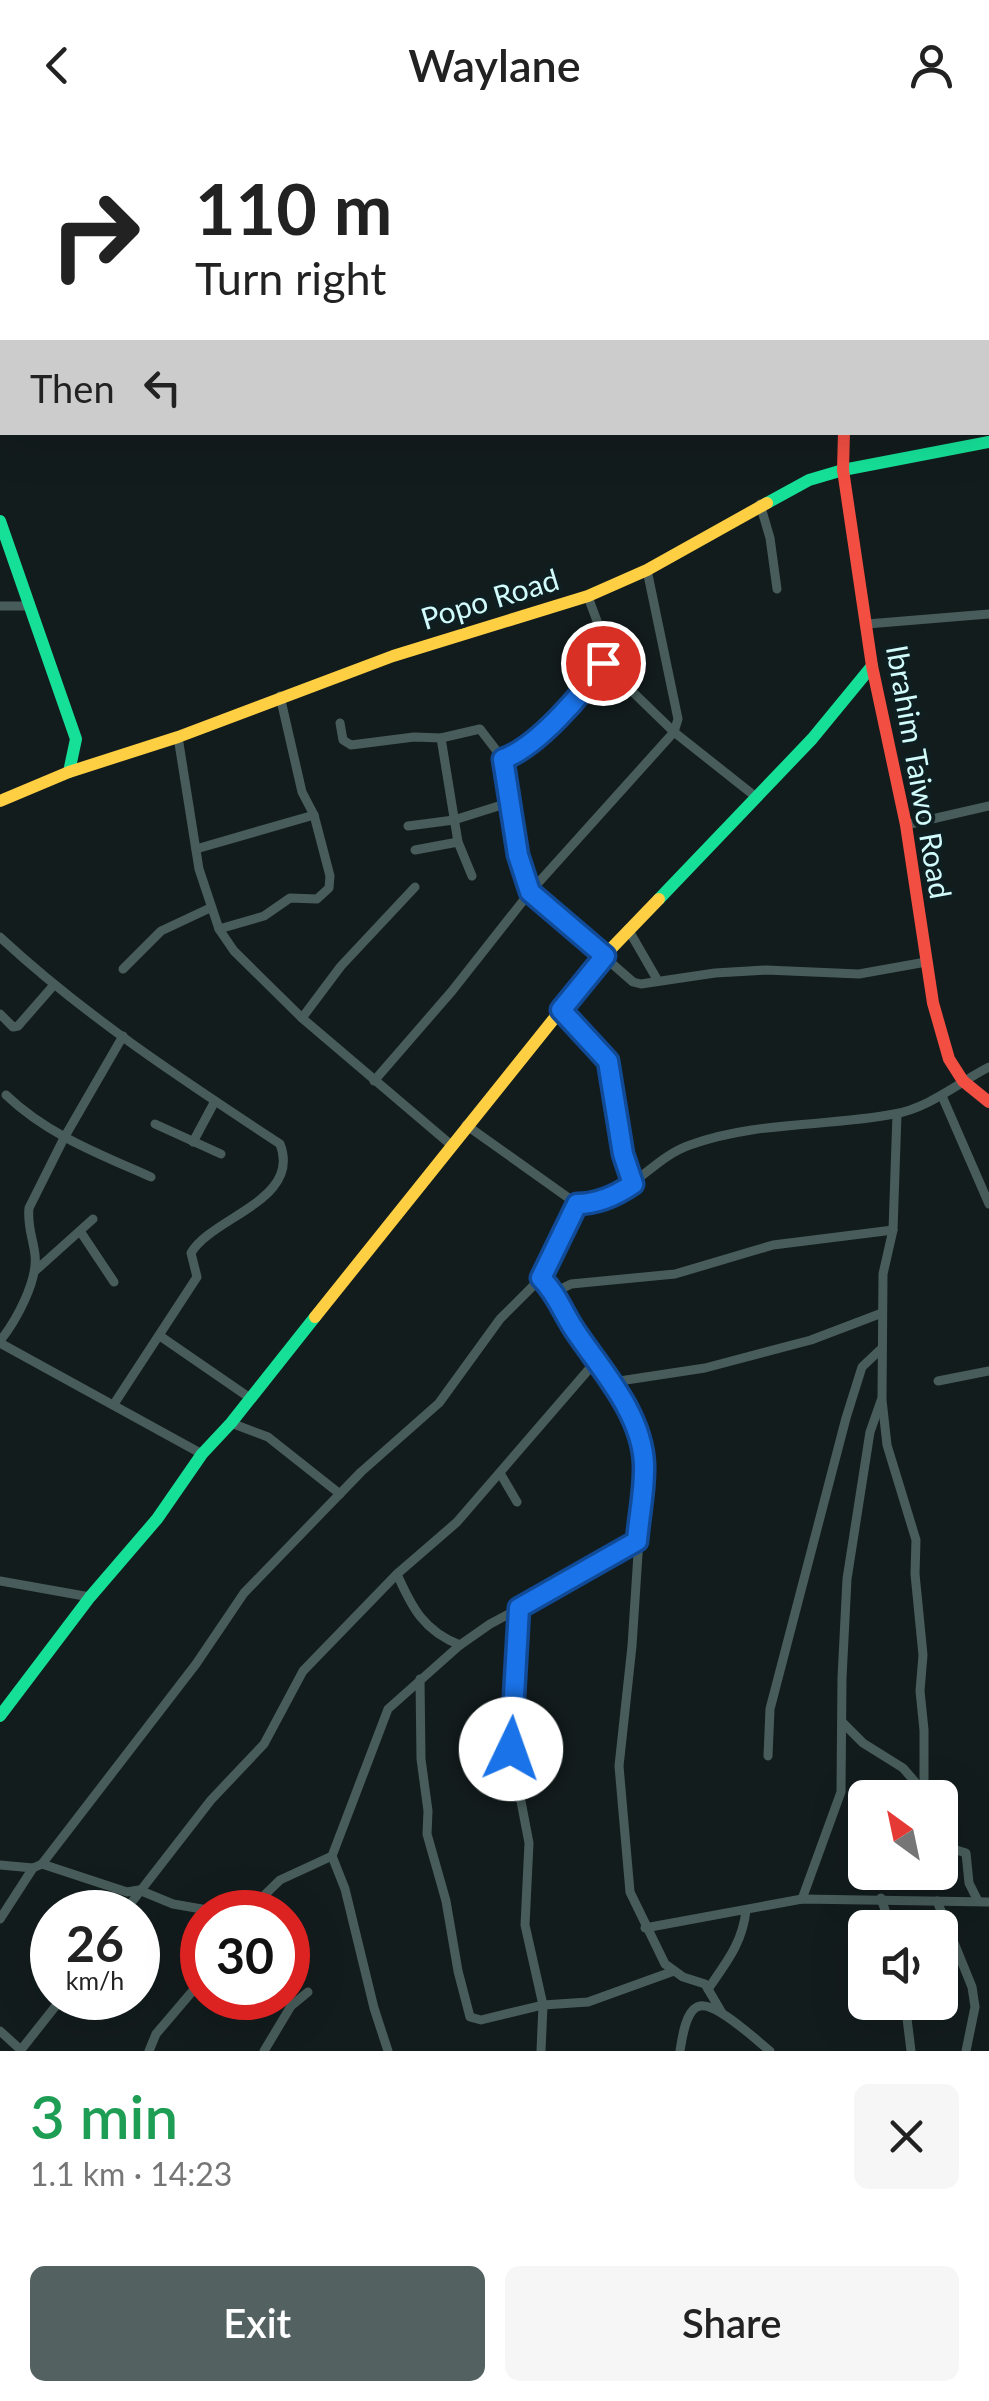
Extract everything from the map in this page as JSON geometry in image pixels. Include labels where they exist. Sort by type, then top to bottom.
[{"type":"main road","name":"Ibrahim Taiwo Road","points":[[844,435],[843,470],[872,666],[906,825],[926,962],[949,1058],[962,1081],[989,1102]]},
{"type":"main road","name":"Popo Road","points":[[0,801],[69,772],[178,737],[393,656],[588,596],[647,570],[809,480],[989,442]]},
{"type":"main road","points":[[0,521],[76,738],[90,755],[108,759]]},
{"type":"main road","points":[[0,1716],[90,1597],[157,1519],[202,1454],[231,1423],[450,1144],[605,956],[835,713],[872,666]]},
{"type":"main road","points":[[69,772],[76,738]]},
{"type":"street","points":[[760,504],[770,538],[777,590]]},
{"type":"street","points":[[374,1082],[530,892],[674,732],[678,719],[647,570]]},
{"type":"street","points":[[503,759],[518,754],[536,738],[593,679],[603,663],[605,654],[588,596]]},
{"type":"street","points":[[0,606],[30,606]]},
{"type":"street","points":[[867,624],[989,614]]},
{"type":"street","points":[[603,663],[674,732],[756,796]]},
{"type":"street","points":[[219,929],[264,916],[290,898],[317,899],[329,888],[330,876],[314,815],[302,792],[280,696]]},
{"type":"street","points":[[340,723],[343,740],[351,745],[414,737],[441,738],[480,729],[503,759],[518,855],[530,892],[633,982],[766,970],[859,974],[926,962]]},
{"type":"street","points":[[178,737],[196,849],[219,929],[234,950],[302,1018],[450,1144]]},
{"type":"street","points":[[441,738],[458,842],[472,876]]},
{"type":"street","points":[[408,826],[454,820],[508,804]]},
{"type":"street","points":[[906,825],[989,806]]},
{"type":"street","points":[[196,849],[314,815]]},
{"type":"street","points":[[415,850],[458,842]]},
{"type":"street","points":[[302,1018],[340,966],[415,887]]},
{"type":"street","points":[[123,969],[162,930],[210,908]]},
{"type":"street","points":[[628,929],[658,981]]},
{"type":"street","points":[[0,937],[53,986],[280,1144],[283,1161],[264,1198],[252,1208],[231,1216],[194,1247],[191,1253],[197,1277],[114,1404]]},
{"type":"street","points":[[0,1014],[14,1027],[18,1026],[53,986]]},
{"type":"street","points":[[561,1010],[608,1061],[623,1154],[633,1184]]},
{"type":"street","points":[[35,1271],[28,1221],[30,1208],[64,1138],[123,1036]]},
{"type":"street","points":[[466,1125],[577,1204],[590,1204],[633,1184],[685,1146],[794,1124],[897,1114],[942,1096],[989,1067]]},
{"type":"street","points":[[6,1095],[37,1123],[151,1178]]},
{"type":"street","points":[[942,1096],[989,1204]]},
{"type":"street","points":[[193,1142],[215,1101]]},
{"type":"street","points":[[897,1114],[893,1230],[883,1274],[882,1398],[887,1445],[916,1540],[926,1780]]},
{"type":"street","points":[[154,1124],[222,1154]]},
{"type":"street","points":[[0,1918],[196,1664],[244,1593],[340,1494],[439,1403],[500,1318],[541,1278],[577,1204]]},
{"type":"street","points":[[93,1219],[35,1271],[10,1329],[0,1342],[202,1454]]},
{"type":"street","points":[[555,1292],[572,1284],[675,1274],[773,1245],[893,1230]]},
{"type":"street","points":[[80,1231],[114,1282]]},
{"type":"street","points":[[541,1278],[555,1292],[568,1321],[613,1382],[644,1462],[632,1646],[618,1766],[630,1892],[666,1964],[674,1972],[705,1984],[722,2012]]},
{"type":"street","points":[[613,1382],[705,1368],[811,1340],[882,1313]]},
{"type":"street","points":[[160,1336],[250,1398]]},
{"type":"street","points":[[768,1756],[770,1708],[846,1418],[862,1367],[880,1350]]},
{"type":"street","points":[[139,1890],[211,1800],[264,1744],[303,1671],[397,1574],[457,1522],[596,1361]]},
{"type":"street","points":[[938,1380],[989,1371]]},
{"type":"street","points":[[802,1899],[841,1792],[847,1580],[870,1432],[882,1398]]},
{"type":"street","points":[[231,1423],[268,1437],[340,1494]]},
{"type":"street","points":[[500,1473],[517,1502]]},
{"type":"street","points":[[388,2051],[345,1889],[332,1856],[388,1709],[460,1646],[637,1541]]},
{"type":"street","points":[[397,1574],[424,1625],[460,1646]]},
{"type":"street","points":[[0,1580],[90,1597]]},
{"type":"street","points":[[519,1608],[511,1749],[528,1843],[526,1924],[543,2005],[542,2051]]},
{"type":"street","points":[[420,1679],[427,1834],[446,1901],[470,2016],[481,2020],[543,2005],[608,1997],[674,1972]]},
{"type":"street","points":[[841,1722],[862,1743],[903,1768],[914,1780]]},
{"type":"street","points":[[958,1851],[966,1854],[969,1883],[984,1901]]},
{"type":"street","points":[[270,1890],[280,1880],[332,1856]]},
{"type":"street","points":[[0,1864],[38,1866],[120,1890]]},
{"type":"street","points":[[881,1898],[885,1910]]},
{"type":"street","points":[[645,1928],[802,1899],[984,1901]]},
{"type":"street","points":[[936,1901],[972,1987],[974,2007],[966,2051]]},
{"type":"street","points":[[708,1989],[735,1951],[744,1930],[746,1910]]},
{"type":"street","points":[[680,2051],[688,2020],[698,2006],[707,2005],[722,2012],[770,2051]]},
{"type":"street","points":[[149,2051],[156,2034],[180,2006]]},
{"type":"street","points":[[0,2031],[25,2049],[46,2020]]},
{"type":"street","points":[[264,2051],[282,2020]]},
{"type":"street","points":[[907,2020],[911,2051]]},
{"type":"traffic: fast","points":[[767,503],[809,480],[843,470],[989,442]]},
{"type":"traffic: fast","points":[[0,521],[76,739],[69,772]]},
{"type":"traffic: fast","points":[[659,899],[812,739],[872,666]]},
{"type":"traffic: fast","points":[[0,1716],[90,1597],[157,1519],[202,1454],[315,1317]]},
{"type":"traffic: slow","points":[[0,801],[69,772],[178,737],[393,656],[588,596],[647,570],[767,503]]},
{"type":"traffic: slow","points":[[315,1317],[605,955],[659,899]]},
{"type":"traffic: jam","points":[[844,435],[843,470],[872,666],[906,825],[933,1003],[949,1059],[963,1081],[989,1102]]},
{"type":"route","points":[[511,1749],[519,1608],[637,1541],[643,1474],[640,1444],[613,1382],[568,1321],[555,1292],[541,1278],[577,1204],[608,1198],[633,1184],[623,1154],[608,1061],[561,1010],[605,956],[530,892],[518,855],[503,759],[518,754],[536,738],[593,679],[603,663]]}]
